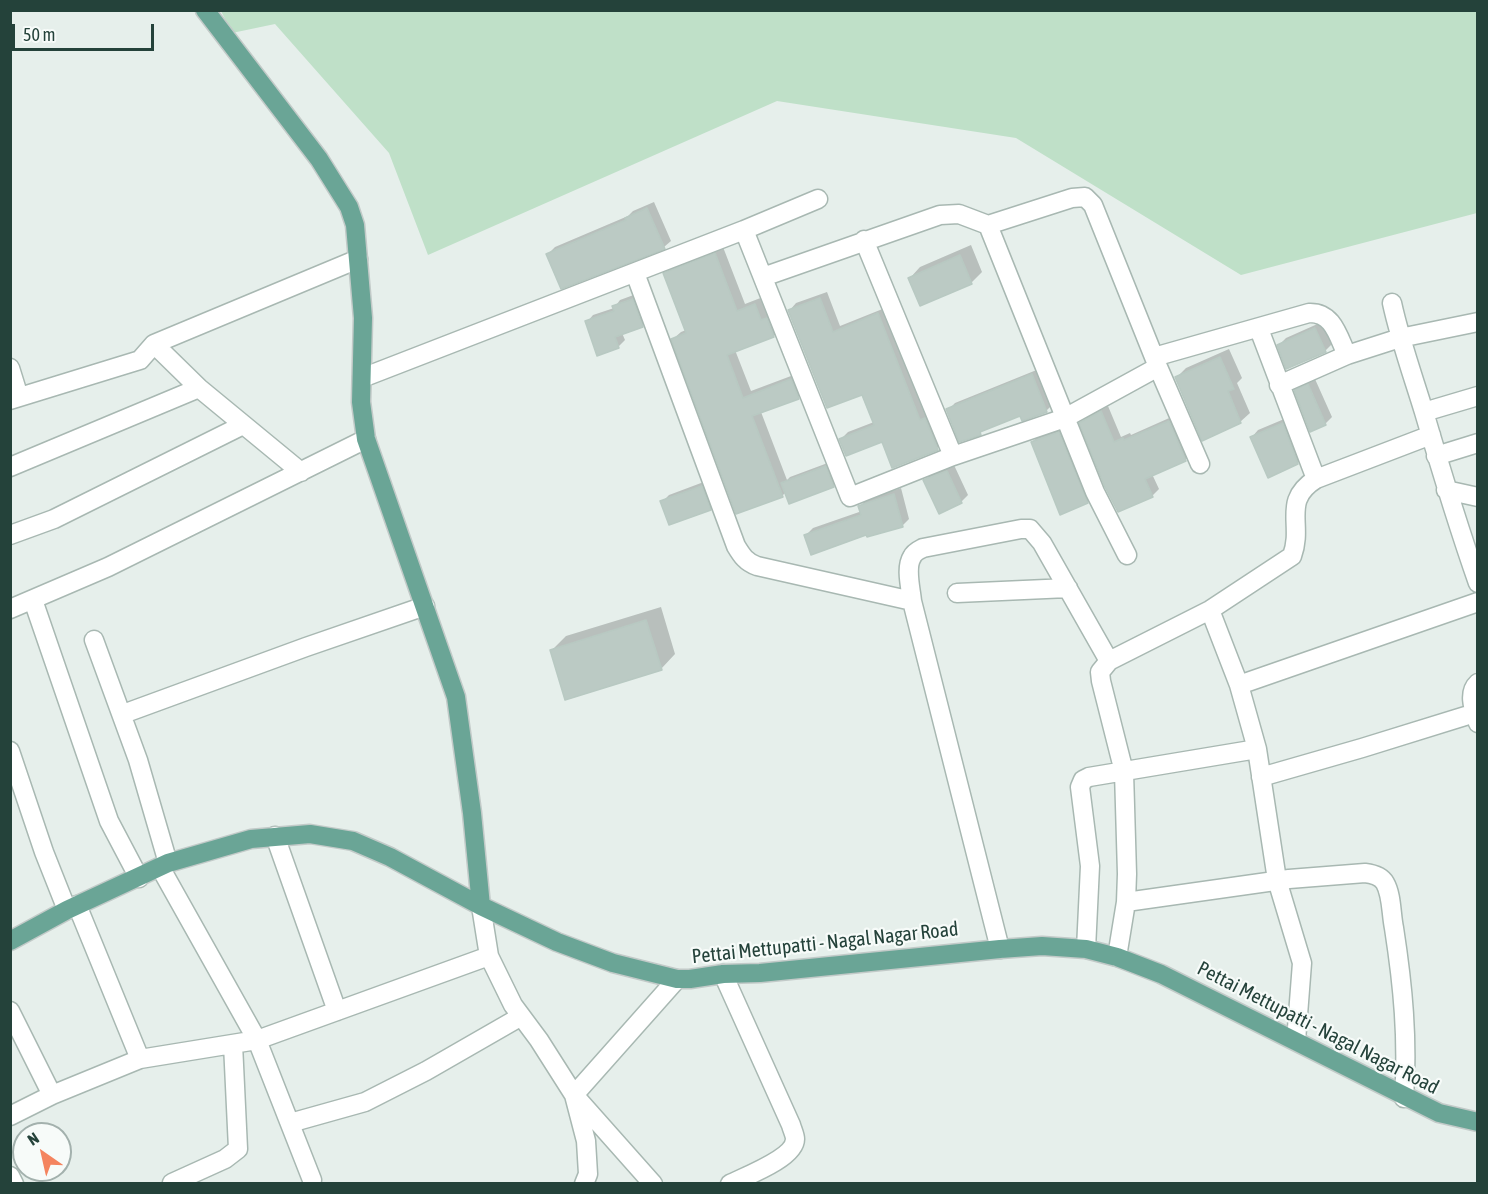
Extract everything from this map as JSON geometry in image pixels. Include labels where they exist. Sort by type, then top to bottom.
[{"type":"main road","points":[[205,10],[319,159],[349,207],[355,225],[363,318],[361,402],[366,439],[456,697],[472,813],[481,906]]},
{"type":"main road","name":"Pettai Mettupatti - Nagal Nagar Road","points":[[10,940],[72,907],[164,865],[251,839],[310,834],[353,841],[390,857],[481,906],[556,942],[613,963],[677,979],[690,980],[723,974],[760,973],[1000,949],[1042,946],[1086,949],[1117,957],[1161,975],[1296,1041],[1404,1098],[1439,1113],[1478,1122]]},
{"type":"street","points":[[763,277],[940,215],[959,214],[988,225],[1080,196],[1089,200],[1108,242],[1200,464]]},
{"type":"street","points":[[362,378],[635,273],[818,199]]},
{"type":"street","points":[[988,225],[1095,492],[1127,555]]},
{"type":"street","points":[[744,230],[850,497],[953,456],[1065,418],[1156,362],[1309,313],[1318,313],[1331,321],[1347,354]]},
{"type":"street","points":[[864,240],[953,456]]},
{"type":"street","points":[[10,368],[15,398],[140,360],[154,344],[358,259]]},
{"type":"street","points":[[635,273],[736,546],[748,563],[912,601]]},
{"type":"street","points":[[1392,303],[1400,338],[1446,490],[1478,583]]},
{"type":"street","points":[[1279,385],[1347,354],[1400,338],[1478,322]]},
{"type":"street","points":[[1259,329],[1316,479]]},
{"type":"street","points":[[154,344],[199,388],[301,472]]},
{"type":"street","points":[[10,468],[199,388]]},
{"type":"street","points":[[1424,412],[1478,396]]},
{"type":"street","points":[[10,536],[54,519],[243,425]]},
{"type":"street","points":[[1117,957],[1126,902],[1124,772],[1100,672],[1109,661],[1210,610],[1292,556],[1296,544],[1295,510],[1298,496],[1304,486],[1316,479],[1431,435]]},
{"type":"street","points":[[10,609],[108,567],[366,439]]},
{"type":"street","points":[[1436,456],[1478,443]]},
{"type":"street","points":[[1446,490],[1478,496]]},
{"type":"street","points":[[1000,949],[912,601],[909,567],[911,558],[923,548],[1030,529],[1037,535],[1109,661]]},
{"type":"street","points":[[957,593],[1068,588]]},
{"type":"street","points":[[33,600],[109,821],[139,878]]},
{"type":"street","points":[[1239,686],[1478,602]]},
{"type":"street","points":[[123,714],[425,606]]},
{"type":"street","points":[[1210,610],[1239,686],[1257,749],[1277,880],[1302,963],[1296,1041]]},
{"type":"street","points":[[94,640],[123,714],[164,865],[257,1040],[312,1180]]},
{"type":"street","points":[[1261,777],[1476,718],[1471,696],[1473,687],[1478,683]]},
{"type":"street","points":[[1086,949],[1090,866],[1080,787],[1083,780],[1089,777],[1257,749]]},
{"type":"street","points":[[10,752],[44,852],[72,907],[140,1059]]},
{"type":"street","points":[[275,836],[337,1011]]},
{"type":"street","points":[[1126,902],[1277,880],[1375,874],[1384,882],[1389,897],[1402,980],[1406,1033],[1404,1098]]},
{"type":"street","points":[[481,906],[489,956],[520,1017],[539,1040],[574,1095],[653,1184]]},
{"type":"street","points":[[10,1116],[52,1095],[140,1059],[257,1040],[489,956]]},
{"type":"street","points":[[723,974],[791,1125],[795,1140],[791,1150],[782,1158],[730,1184]]},
{"type":"street","points":[[574,1095],[677,979]]},
{"type":"street","points":[[10,1011],[52,1095]]},
{"type":"street","points":[[290,1123],[365,1102],[426,1071],[520,1017]]},
{"type":"street","points":[[172,1183],[225,1159],[238,1149],[233,1044]]},
{"type":"street","points":[[574,1095],[586,1141],[588,1174],[584,1184]]},
{"type":"street","points":[[10,1176],[14,1184]]},
{"type":"green space","points":[[221,11],[1477,11],[1477,213],[1241,275],[1016,138],[777,101],[428,255],[389,153],[275,24],[232,33]]},
{"type":"building","points":[[647,208],[665,249],[561,289],[546,254],[626,220],[625,218]]},
{"type":"building","points":[[715,253],[737,311],[755,304],[761,320],[767,318],[774,337],[727,355],[743,398],[791,379],[799,399],[752,416],[783,497],[736,514],[671,339],[686,333],[663,273]]},
{"type":"building","points":[[960,255],[972,284],[920,306],[908,278]]},
{"type":"building","points":[[820,298],[833,332],[878,313],[920,420],[925,418],[938,450],[892,468],[882,442],[846,456],[839,439],[874,425],[862,395],[827,408],[788,310]]},
{"type":"building","points":[[633,299],[643,327],[615,337],[619,348],[597,356],[585,321],[614,311],[612,306]]},
{"type":"building","points":[[1315,328],[1326,352],[1286,369],[1277,345]]},
{"type":"building","points":[[1220,357],[1234,389],[1228,391],[1241,423],[1202,441],[1175,377]]},
{"type":"building","points":[[1032,374],[1047,412],[1022,421],[1020,416],[980,432],[981,435],[959,442],[946,409]]},
{"type":"building","points":[[1308,384],[1326,425],[1310,432],[1294,390]]},
{"type":"building","points":[[1101,411],[1114,442],[1169,421],[1186,461],[1145,479],[1153,497],[1118,512],[1105,487],[1079,423]]},
{"type":"building","points":[[1283,423],[1298,464],[1268,478],[1250,437]]},
{"type":"building","points":[[1059,432],[1088,503],[1060,515],[1031,442]]},
{"type":"building","points":[[826,466],[834,487],[789,504],[781,483]]},
{"type":"building","points":[[947,471],[962,503],[939,514],[923,480]]},
{"type":"building","points":[[702,486],[711,510],[669,525],[660,501]]},
{"type":"building","points":[[894,494],[903,527],[867,537],[866,535],[811,555],[804,535],[861,515],[858,506]]},
{"type":"building","points":[[646,620],[662,670],[565,700],[550,650]]}]
